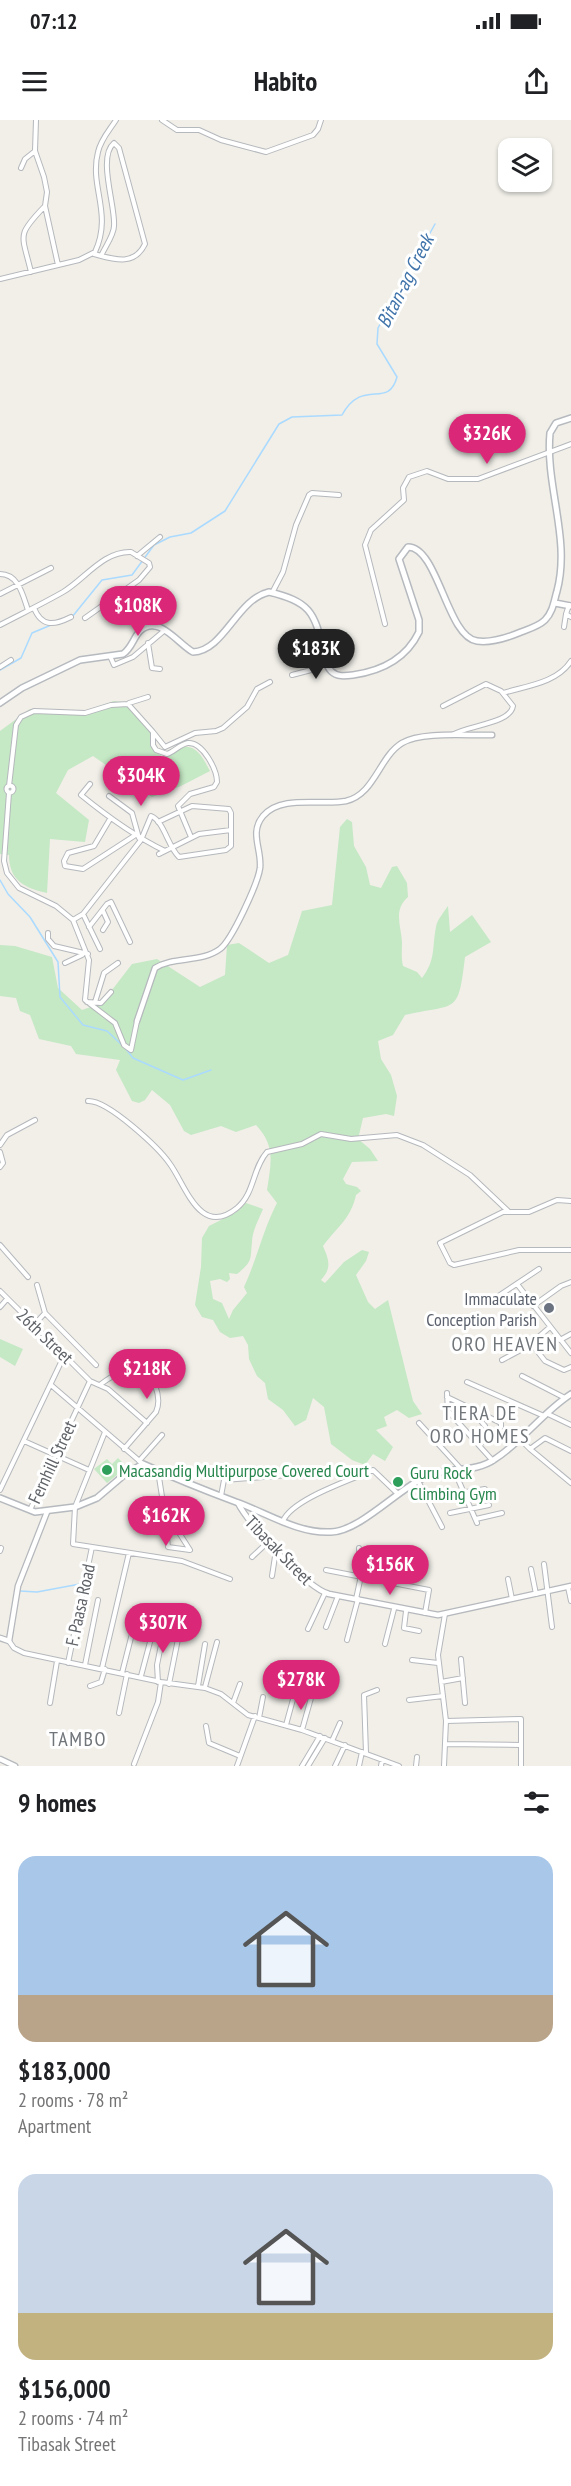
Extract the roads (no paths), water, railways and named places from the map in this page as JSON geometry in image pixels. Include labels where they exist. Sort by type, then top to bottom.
[{"type":"main road","points":[[0,703],[22,688],[80,660],[127,651],[143,628],[156,626],[165,630],[188,649],[202,651],[214,643],[253,598],[272,593],[298,603],[311,611],[317,621],[325,660],[332,672],[337,675],[374,671],[394,660],[417,637],[419,620],[399,559],[408,547],[415,547],[425,555],[441,593],[461,629],[470,639],[484,641],[524,631],[543,622],[555,603],[563,568],[550,452],[550,433],[554,426],[571,418]]},
{"type":"main road","points":[[555,603],[570,605]]},
{"type":"main road","points":[[0,1498],[30,1510],[46,1512],[75,1507],[97,1498],[141,1462],[283,1521],[325,1532],[340,1531],[417,1481],[436,1473],[479,1467],[493,1461],[521,1440],[569,1396]]},
{"type":"street","points":[[36,120],[35,151],[47,192],[45,206],[58,265]]},
{"type":"street","points":[[94,254],[104,225],[97,156],[102,138],[116,120]]},
{"type":"street","points":[[162,120],[177,130],[199,130],[221,140],[266,152],[313,135],[321,120]]},
{"type":"street","points":[[0,279],[94,254],[101,256],[127,260],[135,257],[145,244],[119,148],[114,143],[110,148],[108,176],[115,225],[101,256]]},
{"type":"street","points":[[21,168],[25,159],[35,151]]},
{"type":"street","points":[[31,272],[23,237],[27,223],[45,206]]},
{"type":"street","points":[[385,624],[365,545],[371,530],[404,500],[403,488],[409,477],[427,471],[448,479],[478,479],[571,444]]},
{"type":"street","points":[[272,593],[283,572],[296,525],[309,495],[312,493],[339,495]]},
{"type":"street","points":[[141,558],[160,537]]},
{"type":"street","points":[[0,626],[65,591],[96,565],[111,558],[129,551],[150,567],[139,580],[85,618]]},
{"type":"street","points":[[0,594],[51,568]]},
{"type":"street","points":[[0,574],[11,576],[31,609],[42,621],[57,624],[71,617]]},
{"type":"street","points":[[564,627],[570,605]]},
{"type":"street","points":[[566,614],[571,616]]},
{"type":"street","points":[[109,655],[113,664],[116,665],[133,657],[148,643],[159,638],[165,630]]},
{"type":"street","points":[[148,643],[152,668],[160,669]]},
{"type":"street","points":[[0,667],[11,660]]},
{"type":"street","points":[[292,675],[315,669],[325,660]]},
{"type":"street","points":[[503,693],[538,685],[562,672],[571,661]]},
{"type":"street","points":[[128,704],[165,747],[195,733],[218,731],[247,707],[257,689],[270,682]]},
{"type":"street","points":[[443,706],[486,684],[503,693],[513,706],[511,714],[500,720],[478,724],[452,735]]},
{"type":"street","points":[[148,697],[86,713],[34,711],[21,717],[16,724],[8,789],[4,861],[9,877],[19,888],[56,906],[73,920],[90,968],[84,996],[86,1002],[115,1023],[124,1045],[131,1050],[150,975],[155,968],[167,963],[210,954],[228,940],[259,872],[256,830],[268,811],[288,804],[331,802],[353,798],[366,789],[400,745],[412,740],[452,735],[492,735]]},
{"type":"street","points":[[153,732],[153,745],[163,755],[186,743],[201,748],[217,777],[216,785],[211,789],[187,795],[180,803],[178,812],[191,837]]},
{"type":"street","points":[[90,784],[81,795],[110,819],[125,826],[134,836],[165,851]]},
{"type":"street","points":[[0,789],[8,789]]},
{"type":"street","points":[[109,795],[131,812],[140,839]]},
{"type":"street","points":[[73,920],[83,914],[140,839],[149,817],[154,817],[158,822],[172,848],[181,858],[226,850],[231,846],[229,809],[199,805],[158,822]]},
{"type":"street","points":[[110,819],[94,846],[68,853],[64,862],[65,866],[83,869],[134,836]]},
{"type":"street","points":[[159,854],[205,832],[231,830]]},
{"type":"street","points":[[0,857],[4,861]]},
{"type":"street","points":[[89,927],[108,903],[113,904],[130,942]]},
{"type":"street","points":[[103,911],[108,922],[103,930]]},
{"type":"street","points":[[83,914],[100,949]]},
{"type":"street","points":[[48,933],[48,939],[54,946],[85,954]]},
{"type":"street","points":[[65,963],[85,954]]},
{"type":"street","points":[[95,1002],[104,973],[118,963]]},
{"type":"street","points":[[86,1002],[102,1003],[111,992]]},
{"type":"street","points":[[88,1101],[100,1103],[115,1113],[165,1157],[193,1203],[215,1216],[226,1215],[243,1202],[252,1188],[267,1152],[302,1144],[325,1134],[351,1139],[391,1134],[413,1141],[476,1179],[508,1211]]},
{"type":"street","points":[[0,1146],[8,1136],[35,1120]]},
{"type":"street","points":[[0,1152],[3,1163],[0,1167]]},
{"type":"street","points":[[571,1201],[557,1200],[529,1212],[508,1211],[440,1243],[450,1263],[463,1264],[519,1250],[571,1250]]},
{"type":"street","points":[[0,1245],[28,1278]]},
{"type":"street","points":[[491,1301],[538,1269]]},
{"type":"street","points":[[533,1306],[561,1286],[571,1282]]},
{"type":"street","points":[[516,1284],[571,1353]]},
{"type":"street","points":[[37,1285],[45,1313],[96,1365]]},
{"type":"street","name":"26th Street","points":[[0,1292],[90,1381],[101,1384],[147,1423]]},
{"type":"street","points":[[0,1307],[7,1299]]},
{"type":"street","points":[[33,1326],[45,1313]]},
{"type":"street","points":[[502,1360],[531,1343],[549,1327]]},
{"type":"street","points":[[560,1340],[571,1334]]},
{"type":"street","points":[[531,1343],[548,1364],[564,1370],[571,1367]]},
{"type":"street","points":[[0,1490],[64,1356]]},
{"type":"street","points":[[101,1384],[130,1370],[139,1370],[148,1376],[157,1391],[159,1405],[147,1423],[124,1449]]},
{"type":"street","points":[[522,1376],[569,1396]]},
{"type":"street","name":"Fernhill Street","points":[[30,1510],[90,1381]]},
{"type":"street","points":[[467,1382],[571,1425]]},
{"type":"street","points":[[51,1385],[141,1462],[162,1435]]},
{"type":"street","points":[[479,1445],[501,1425],[447,1395],[448,1411],[493,1461]]},
{"type":"street","points":[[477,1410],[476,1415],[486,1426]]},
{"type":"street","points":[[419,1423],[457,1470],[464,1493],[477,1521],[502,1513]]},
{"type":"street","points":[[105,1432],[75,1507],[73,1544],[182,1562],[230,1579]]},
{"type":"street","points":[[530,1449],[544,1438],[571,1451]]},
{"type":"street","points":[[521,1440],[571,1483]]},
{"type":"street","points":[[24,1441],[89,1470]]},
{"type":"street","points":[[283,1521],[287,1513],[307,1500],[373,1470],[397,1493]]},
{"type":"street","points":[[158,1471],[168,1547],[190,1550],[191,1548],[164,1509]]},
{"type":"street","points":[[221,1497],[224,1480],[288,1475]]},
{"type":"street","points":[[417,1481],[442,1527]]},
{"type":"street","points":[[447,1495],[485,1489]]},
{"type":"street","name":"Tibasak Street","points":[[237,1502],[253,1526],[276,1550],[316,1588],[325,1593],[394,1609],[444,1614],[569,1587]]},
{"type":"street","points":[[450,1513],[489,1505]]},
{"type":"street","points":[[9,1641],[18,1586],[46,1512]]},
{"type":"street","points":[[252,1557],[268,1541]]},
{"type":"street","name":"F. Paasa Road","points":[[68,1663],[92,1547]]},
{"type":"street","points":[[347,1640],[360,1576],[359,1548]]},
{"type":"street","points":[[272,1576],[276,1550]]},
{"type":"street","points":[[90,1686],[100,1682],[104,1669],[129,1553]]},
{"type":"street","points":[[544,1564],[552,1627]]},
{"type":"street","points":[[531,1569],[536,1594]]},
{"type":"street","points":[[326,1570],[429,1590],[424,1613]]},
{"type":"street","points":[[508,1579],[512,1599]]},
{"type":"street","points":[[569,1587],[571,1601]]},
{"type":"street","points":[[308,1629],[325,1593]]},
{"type":"street","points":[[326,1627],[338,1596]]},
{"type":"street","points":[[85,1665],[98,1600]]},
{"type":"street","points":[[141,1676],[159,1608]]},
{"type":"street","points":[[385,1644],[394,1609]]},
{"type":"street","points":[[119,1713],[138,1611]]},
{"type":"street","points":[[406,1611],[404,1628],[418,1631]]},
{"type":"street","points":[[444,1614],[438,1663],[446,1721],[444,1766]]},
{"type":"street","points":[[169,1684],[180,1629]]},
{"type":"street","points":[[134,1764],[158,1702],[157,1665],[163,1635]]},
{"type":"street","points":[[0,1638],[9,1641],[14,1648],[24,1653],[141,1676],[169,1684],[205,1688],[233,1702],[244,1713],[320,1736],[399,1766]]},
{"type":"street","points":[[205,1688],[217,1641]]},
{"type":"street","points":[[198,1686],[205,1644]]},
{"type":"street","points":[[460,1659],[465,1703]]},
{"type":"street","points":[[412,1660],[438,1663]]},
{"type":"street","points":[[50,1703],[57,1661]]},
{"type":"street","points":[[441,1682],[463,1678]]},
{"type":"street","points":[[233,1702],[240,1683]]},
{"type":"street","points":[[360,1766],[364,1753],[364,1695],[377,1690]]},
{"type":"street","points":[[286,1725],[295,1692]]},
{"type":"street","points":[[409,1700],[443,1696]]},
{"type":"street","points":[[237,1766],[263,1697]]},
{"type":"street","points":[[302,1730],[311,1698]]},
{"type":"street","points":[[446,1721],[521,1719],[521,1766]]},
{"type":"street","points":[[332,1741],[340,1723]]},
{"type":"street","points":[[206,1726],[208,1743],[240,1756]]},
{"type":"street","points":[[308,1766],[320,1736]]},
{"type":"street","points":[[302,1766],[325,1738]]},
{"type":"street","points":[[445,1744],[521,1745]]},
{"type":"street","points":[[335,1766],[345,1745]]},
{"type":"street","points":[[416,1766],[417,1757]]},
{"type":"street","points":[[0,1759],[15,1766]]},
{"type":"street","points":[[381,1766],[382,1760]]},
{"type":"waterway","name":"Bitan-ag Creek","points":[[72,617],[102,580],[132,575],[154,545],[170,537],[191,533],[225,511],[279,424],[292,417],[342,415],[358,398],[388,392],[393,387],[397,377],[377,344],[378,328],[435,224]]},
{"type":"waterway","name":"Bitan-ag Creek","points":[[59,624],[68,620]]},
{"type":"waterway","name":"Bitan-ag Creek","points":[[0,670],[21,658],[32,633],[51,625]]},
{"type":"waterway","points":[[0,880],[8,894],[30,917],[58,962],[60,997],[83,1025],[107,1031],[123,1046]]},
{"type":"waterway","points":[[126,1049],[133,1058],[183,1080],[211,1070]]},
{"type":"waterway","points":[[20,1591],[37,1592],[80,1584]]},
{"type":"place","name":"Immaculate Conception Parish","points":[[549,1308]]},
{"type":"place","name":"Macasandig Multipurpose Covered Court","points":[[107,1470]]},
{"type":"place","name":"Guru Rock Climbing Gym","points":[[398,1482]]},
{"type":"district","name":"ORO HEAVEN","points":[[505,1344]]},
{"type":"district","name":"TIERA DE ORO HOMES","points":[[480,1424]]},
{"type":"district","name":"TAMBO","points":[[78,1739]]}]
